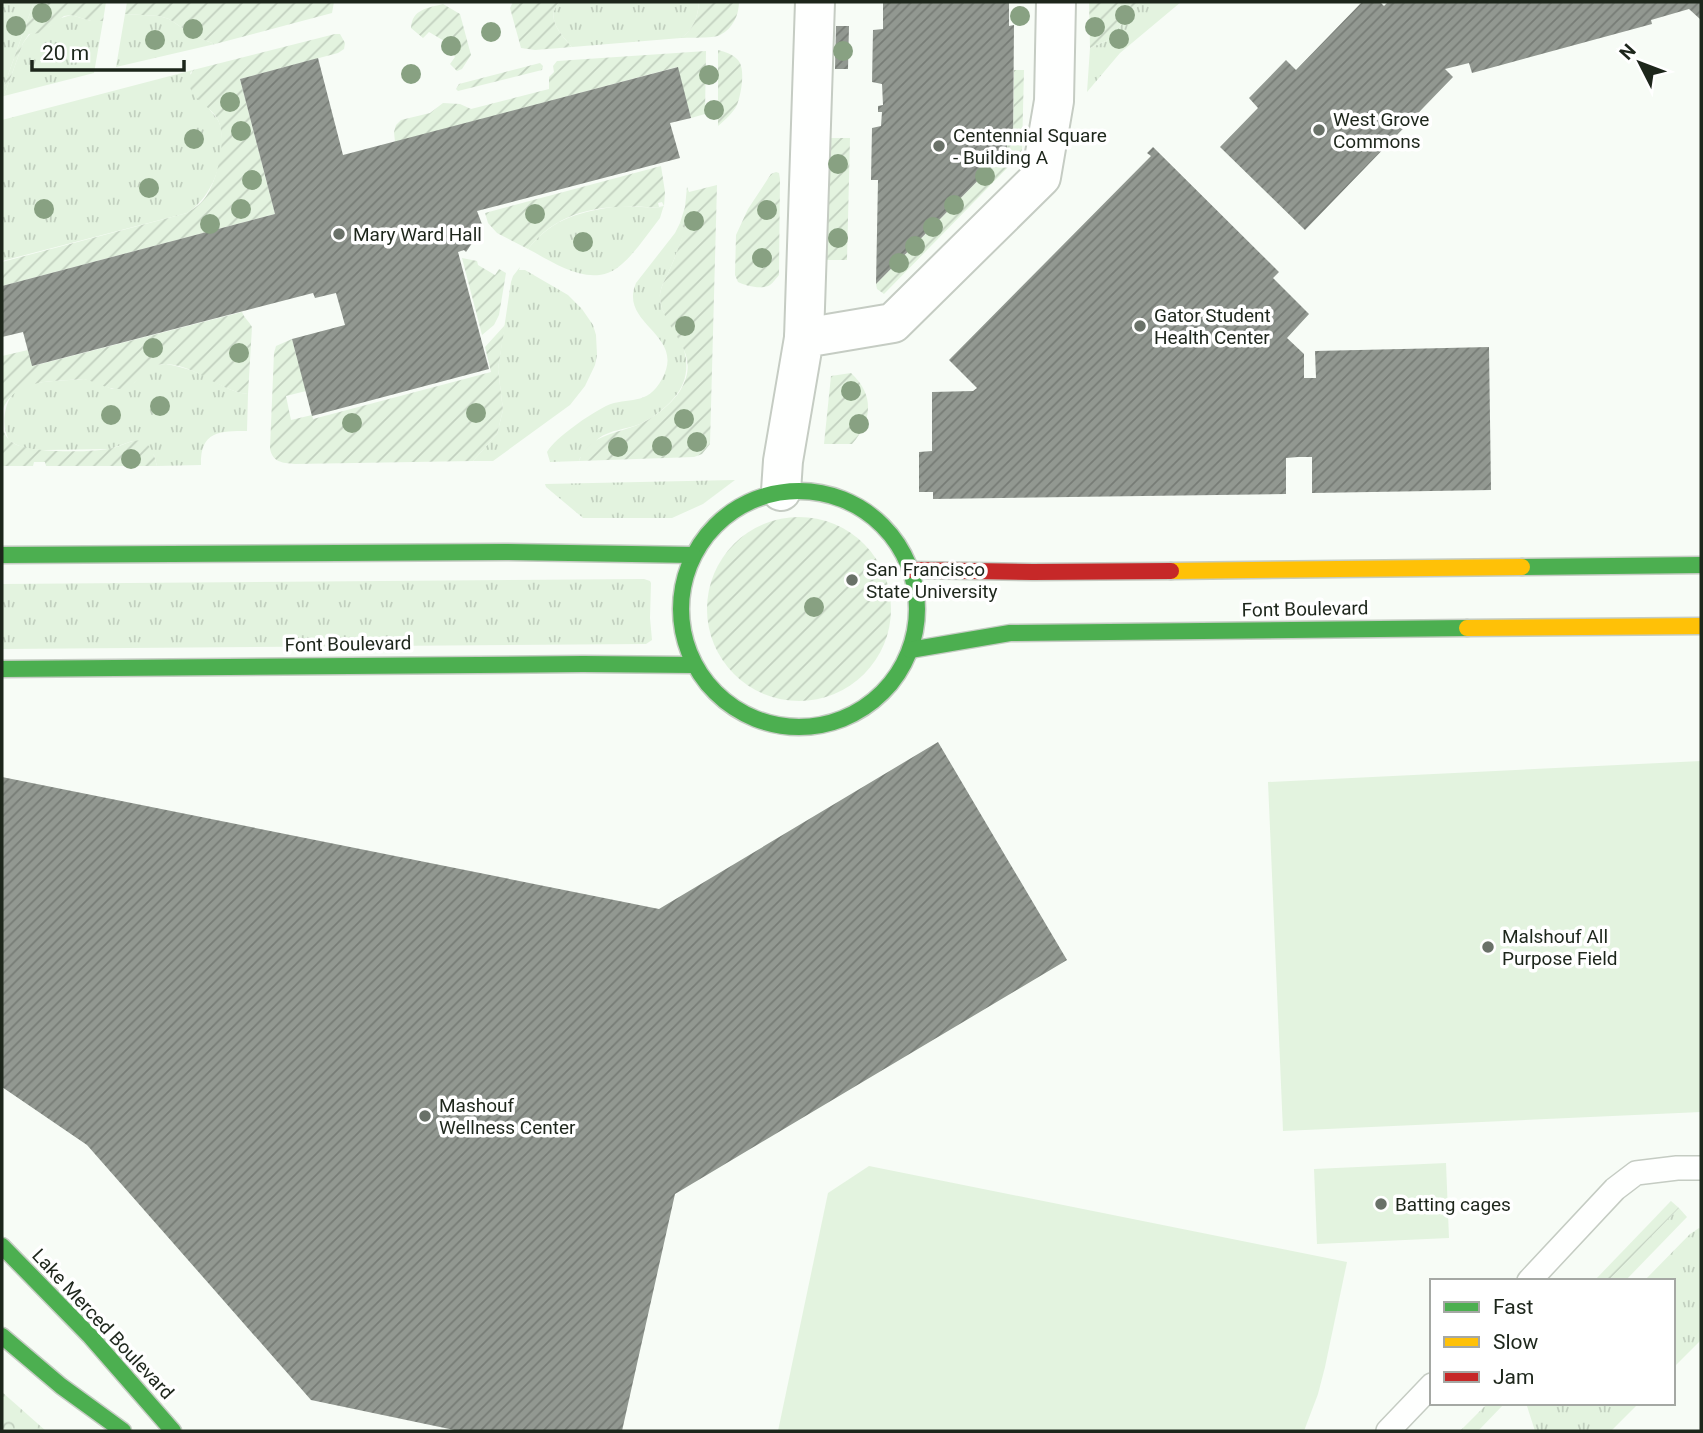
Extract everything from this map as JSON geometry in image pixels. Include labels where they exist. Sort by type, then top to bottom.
[{"type":"street","points":[[781,491],[783,461],[804,338],[815,2]]},
{"type":"street","points":[[804,338],[893,323],[1041,177],[1054,101],[1056,2]]},
{"type":"street","points":[[781,491],[821,492],[841,497],[877,519],[892,534],[903,551],[911,570],[917,597],[917,624],[910,650],[896,677],[876,699],[851,716],[822,725],[791,727],[762,722],[735,709],[711,690],[694,665],[683,639],[680,610],[683,582],[693,555],[705,536],[720,519],[739,506],[781,491]]},
{"type":"street","points":[[2,555],[492,552],[693,555]]},
{"type":"street","name":"Font Boulevard","points":[[911,570],[1010,572],[1701,565]]},
{"type":"street","name":"Font Boulevard","points":[[910,650],[1010,633],[1701,626]]},
{"type":"street","name":"Font Boulevard","points":[[2,669],[583,663],[694,665]]},
{"type":"street","name":"Lake Merced Boulevard","points":[[2,1246],[99,1346],[173,1431]]},
{"type":"street","points":[[2,1336],[49,1377],[123,1431]]},
{"type":"lane","points":[[1531,1279],[1615,1189],[1636,1173],[1701,1168]]},
{"type":"lane","points":[[1388,1431],[1430,1387]]},
{"type":"green space","points":[[2,2],[34,2],[2,92]]},
{"type":"green space","points":[[34,2],[106,2],[103,21],[64,16],[41,33],[29,34],[2,97],[2,92]]},
{"type":"green space","points":[[127,2],[334,2],[332,13],[215,44],[196,37],[169,19],[125,14]]},
{"type":"green space","points":[[513,2],[560,2],[555,7],[554,19],[559,31],[572,47],[535,50],[521,48],[510,8]]},
{"type":"green space","points":[[560,2],[699,2],[694,23],[681,38],[572,47],[559,31],[554,19],[555,7]]},
{"type":"green space","points":[[699,2],[739,2],[738,11],[725,32],[716,36],[681,38],[694,23]]},
{"type":"green space","points":[[1089,2],[1141,2],[1108,40],[1090,48]]},
{"type":"green space","points":[[1141,2],[1181,2],[1120,53],[1087,92],[1090,48],[1108,40]]},
{"type":"green space","points":[[443,4],[460,14],[471,55],[462,69],[457,71],[450,64],[455,57],[446,42],[429,32],[423,38],[411,28],[418,13]]},
{"type":"green space","points":[[125,14],[169,19],[196,37],[215,44],[116,67]]},
{"type":"green space","points":[[71,15],[91,21],[103,21],[94,73],[4,96],[23,43],[30,34]]},
{"type":"green space","points":[[340,34],[345,43],[344,49],[338,53],[240,79],[275,214],[2,286],[2,262],[187,213],[203,200],[218,168],[222,137],[214,114],[192,92],[190,79],[193,70]]},
{"type":"green space","points":[[718,50],[738,60],[742,76],[737,105],[718,126]]},
{"type":"green space","points":[[706,51],[705,114],[691,118],[677,67],[395,142],[394,132],[401,120],[430,113],[443,103],[460,104],[471,109],[549,89],[549,77],[554,72],[553,66],[557,61]]},
{"type":"green space","points":[[540,63],[542,70],[458,91],[456,89],[459,84]]},
{"type":"green space","points":[[193,70],[190,73],[205,103],[219,122],[222,137],[216,174],[211,186],[196,206],[187,213],[2,261],[2,120]]},
{"type":"green space","points":[[1014,70],[1024,70],[1022,150],[884,294],[877,289],[876,284],[1007,151],[1007,140],[1013,140]]},
{"type":"green space","points":[[828,138],[850,138],[847,260],[825,260]]},
{"type":"green space","points":[[661,166],[665,192],[664,206],[663,208],[589,210],[556,223],[541,234],[528,249],[497,233],[488,223],[485,213]]},
{"type":"green space","points":[[779,173],[780,179],[779,275],[767,286],[750,286],[738,282],[735,275],[736,235],[748,209],[771,174]]},
{"type":"green space","points":[[717,185],[710,444],[702,454],[694,457],[579,461],[597,440],[651,418],[669,404],[681,389],[687,376],[688,364],[680,342],[663,311],[661,291],[685,229],[680,223],[687,187],[689,192]]},
{"type":"green space","points":[[620,206],[663,208],[660,218],[637,248],[611,272],[587,275],[574,272],[528,249],[537,238],[558,223],[593,210]]},
{"type":"green space","points":[[680,223],[686,229],[663,284],[660,300],[663,312],[685,353],[683,384],[667,406],[658,413],[640,424],[603,435],[579,461],[550,462],[547,452],[551,446],[574,426],[606,406],[650,394],[662,379],[667,364],[666,351],[636,309],[633,297],[636,283]]},
{"type":"green space","points":[[462,258],[477,261],[478,265],[495,275],[499,269],[506,273],[499,315],[494,325],[482,335]]},
{"type":"green space","points":[[520,267],[519,270],[525,270],[568,295],[582,309],[596,335],[595,365],[585,386],[570,405],[493,461],[473,461],[497,434],[503,410],[498,369],[511,282]]},
{"type":"green space","points":[[242,312],[252,327],[248,394],[227,388],[188,369],[167,364],[152,367],[133,384],[121,389],[84,379],[36,383],[16,392],[2,411],[2,356],[28,350],[33,366]]},
{"type":"green space","points":[[505,325],[498,369],[503,410],[497,434],[473,461],[295,464],[282,462],[273,456],[270,448],[276,346],[292,339],[306,391],[286,396],[291,420],[312,415],[313,419],[491,372],[485,347]]},
{"type":"green space","points":[[166,364],[192,371],[229,389],[248,394],[247,431],[220,433],[208,439],[204,445],[201,465],[157,466],[154,455],[132,441],[110,449],[36,450],[9,440],[5,426],[8,402],[17,390],[24,386],[84,379],[112,389],[134,383],[147,369]]},
{"type":"green space","points":[[851,373],[859,381],[867,399],[864,426],[852,444],[824,444],[831,376]]},
{"type":"green space","points":[[2,427],[10,441],[15,444],[48,451],[104,450],[140,441],[151,449],[157,466],[46,466],[45,462],[34,462],[33,466],[2,466]]},
{"type":"green space","points":[[735,480],[703,504],[672,518],[583,518],[545,484]]},
{"type":"green space","points":[[799,517],[834,524],[864,544],[884,574],[891,609],[884,644],[864,674],[834,694],[799,701],[764,694],[734,674],[714,644],[707,609],[714,574],[734,544],[764,524]]},
{"type":"green space","points":[[644,579],[651,583],[652,640],[646,644],[2,649],[2,584]]},
{"type":"green space","name":"Malshouf All Purpose Field","points":[[1701,761],[1701,1112],[1283,1131],[1268,782]]},
{"type":"green space","name":"Batting cages","points":[[1446,1163],[1449,1238],[1317,1244],[1314,1169]]},
{"type":"green space","points":[[869,1166],[1347,1262],[1325,1367],[1304,1431],[778,1431],[828,1193]]},
{"type":"green space","points":[[1671,1201],[1679,1208],[1610,1279],[1596,1279]]},
{"type":"green space","points":[[1679,1208],[1687,1217],[1627,1279],[1610,1279]]},
{"type":"green space","points":[[1699,1228],[1701,1230],[1701,1340],[1675,1366],[1675,1279],[1646,1279]]},
{"type":"green space","points":[[2,1392],[46,1431],[2,1431]]},
{"type":"green space","points":[[1486,1405],[1503,1405],[1478,1431],[1460,1431]]},
{"type":"green space","points":[[1527,1405],[1637,1405],[1611,1431],[1535,1431]]},
{"type":"building","name":"Centennial Square - Building A","points":[[883,2],[1009,2],[1009,26],[1014,25],[1013,140],[1007,140],[1007,151],[876,284],[878,180],[871,180],[872,128],[881,126],[882,112],[878,112],[878,106],[883,105],[882,84],[872,82],[873,30],[883,29]]},
{"type":"building","name":"West Grove Commons","points":[[1362,2],[1380,2],[1384,6],[1388,2],[1701,2],[1701,20],[1689,9],[1651,20],[1652,24],[1472,73],[1469,63],[1445,69],[1453,77],[1305,230],[1220,147],[1258,108],[1249,98],[1286,60],[1296,70]]},
{"type":"building","points":[[836,26],[849,26],[848,69],[835,69]]},
{"type":"building","name":"Mary Ward Hall","points":[[318,58],[343,155],[678,67],[691,118],[670,123],[680,158],[477,211],[483,227],[466,252],[458,252],[489,369],[312,416],[292,339],[345,325],[336,293],[315,298],[313,293],[32,366],[23,332],[2,337],[2,286],[275,214],[240,79]]},
{"type":"building","name":"Gator Student Health Center","points":[[1153,147],[1279,272],[1273,278],[1309,314],[1287,338],[1304,354],[1304,378],[1316,378],[1315,351],[1489,347],[1491,490],[1312,493],[1312,457],[1298,457],[1286,458],[1286,494],[933,499],[933,492],[919,492],[919,452],[932,451],[932,392],[973,391],[977,388],[949,360],[1151,156],[1147,153]]},
{"type":"building","name":"Mashouf Wellness Center","points":[[938,742],[1067,960],[675,1194],[622,1431],[459,1431],[311,1400],[87,1145],[2,1087],[2,777],[659,909]]},
{"type":"traffic: fast","points":[[787,491],[811,491],[855,505],[883,525],[898,543],[908,564],[915,586],[917,609],[915,632],[908,654],[898,675],[883,693],[865,708],[833,722],[811,727],[787,727],[765,722],[733,708],[707,684],[700,675],[686,643],[681,621],[681,597],[686,575],[700,543],[724,517],[733,510],[765,496],[787,491]]},
{"type":"traffic: fast","points":[[2,555],[505,552],[693,555]]},
{"type":"traffic: fast","points":[[1522,567],[1701,565]]},
{"type":"traffic: fast","points":[[910,650],[1010,633],[1467,628]]},
{"type":"traffic: fast","points":[[2,669],[694,665]]},
{"type":"traffic: fast","points":[[2,1246],[90,1336],[173,1431]]},
{"type":"traffic: fast","points":[[2,1336],[61,1386],[123,1431]]},
{"type":"traffic: slow","points":[[1171,571],[1522,567]]},
{"type":"traffic: slow","points":[[1467,628],[1701,626]]},
{"type":"traffic: jam","points":[[911,570],[1171,571]]},
{"type":"place","name":"West Grove Commons","points":[[1319,130]]},
{"type":"place","name":"Centennial Square - Building A","points":[[939,146]]},
{"type":"place","name":"Mary Ward Hall","points":[[339,234]]},
{"type":"place","name":"Gator Student Health Center","points":[[1140,326]]},
{"type":"place","name":"San Francisco State University","points":[[852,580]]},
{"type":"place","name":"Malshouf All Purpose Field","points":[[1488,947]]},
{"type":"place","name":"Mashouf Wellness Center","points":[[425,1116]]},
{"type":"place","name":"Batting cages","points":[[1381,1204]]}]
